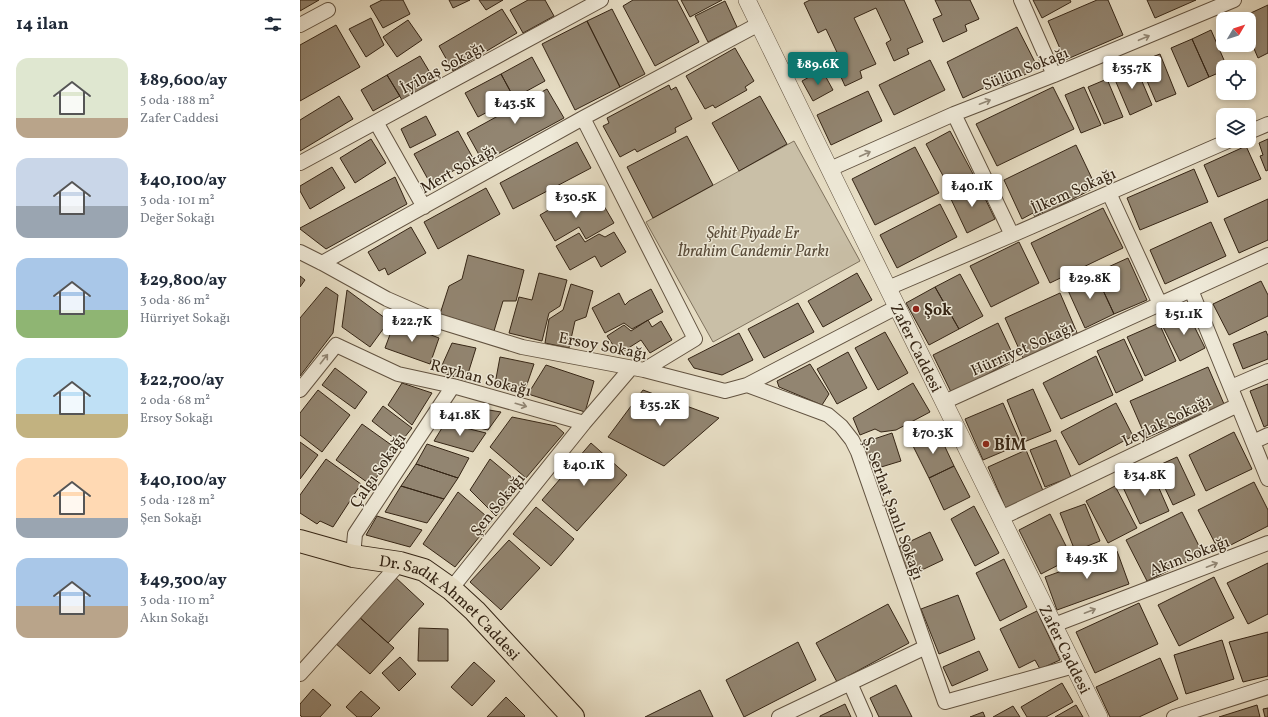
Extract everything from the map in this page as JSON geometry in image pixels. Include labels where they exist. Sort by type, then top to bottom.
[{"type":"main road","name":"Dr. Sadık Ahmet Caddesi","points":[[300,542],[353,556],[400,563],[424,570],[451,589],[475,611],[573,717]]},
{"type":"street","name":"İyibaş Sokağı","points":[[300,163],[601,0]]},
{"type":"street","name":"Zafer Caddesi","points":[[747,0],[1099,717]]},
{"type":"street","points":[[1021,0],[1054,75]]},
{"type":"street","name":"Sülün Sokağı","points":[[830,170],[954,114],[1054,75],[1234,0]]},
{"type":"street","points":[[300,25],[328,10]]},
{"type":"street","name":"Mert Sokağı","points":[[322,263],[582,118],[759,24]]},
{"type":"street","points":[[954,114],[1012,235]]},
{"type":"street","name":"Şen Sokağı","points":[[451,589],[584,423],[637,369],[695,339],[582,118]]},
{"type":"street","points":[[376,122],[424,207]]},
{"type":"street","points":[[1256,129],[1268,124]]},
{"type":"street","name":"İlkem Sokağı","points":[[888,288],[1216,146]]},
{"type":"street","points":[[1109,193],[1160,304]]},
{"type":"street","name":"Ersoy Sokağı","points":[[300,252],[387,299],[435,320],[522,347],[637,369],[725,391],[747,385],[897,307]]},
{"type":"street","name":"Hürriyet Sokağı","points":[[944,402],[1268,255]]},
{"type":"street","points":[[1191,290],[1268,479]]},
{"type":"street","name":"Reyhan Sokağı","points":[[300,390],[336,345],[398,374],[453,386],[584,423]]},
{"type":"street","points":[[1231,387],[1268,372]]},
{"type":"street","name":"Ş. Serhat Şanlı Sokağı","points":[[747,385],[828,415],[842,426],[852,440],[858,452],[945,702],[1074,666]]},
{"type":"street","name":"Çalgı Sokağı","points":[[353,556],[355,534],[453,386]]},
{"type":"street","name":"Leylak Sokağı","points":[[1001,518],[1238,405]]},
{"type":"street","points":[[1253,442],[1268,435]]},
{"type":"street","name":"Akın Sokağı","points":[[1054,625],[1268,543]]},
{"type":"street","points":[[300,674],[400,563]]},
{"type":"street","points":[[779,717],[926,647]]},
{"type":"street","points":[[850,683],[865,717]]},
{"type":"street","points":[[1174,717],[1268,687]]},
{"type":"green space","name":"Şehit Piyade Er İbrahim Candemir Parkı","points":[[794,141],[860,261],[713,342],[646,222]]},
{"type":"building","points":[[300,0],[319,0],[300,11]]},
{"type":"building","points":[[382,0],[403,0],[410,14],[383,28],[370,6]]},
{"type":"building","points":[[449,0],[470,0],[453,8]]},
{"type":"building","points":[[479,0],[503,0],[486,10]]},
{"type":"building","points":[[528,0],[545,0],[554,16],[523,33],[510,10]]},
{"type":"building","points":[[633,0],[677,0],[699,42],[655,66],[623,6]]},
{"type":"building","points":[[681,0],[722,0],[690,17]]},
{"type":"building","points":[[810,0],[904,0],[923,42],[907,49],[909,54],[894,61],[886,43],[891,40],[876,8],[854,18],[876,64],[860,71],[862,78],[845,86],[836,66],[842,63],[826,29],[818,33],[804,3]]},
{"type":"building","points":[[935,0],[970,0],[979,19],[965,25],[967,31],[943,42],[933,19],[942,15]]},
{"type":"building","points":[[1033,0],[1070,0],[1071,2],[1042,18]]},
{"type":"building","points":[[1097,0],[1108,0],[1123,35],[1065,60],[1048,21]]},
{"type":"building","points":[[1147,0],[1196,0],[1155,18]]},
{"type":"building","points":[[725,1],[737,27],[708,42],[695,16]]},
{"type":"building","points":[[1268,5],[1268,53],[1258,58],[1255,52],[1256,12],[1253,12]]},
{"type":"building","points":[[502,9],[517,33],[453,71],[439,46]]},
{"type":"building","points":[[612,9],[645,74],[620,87],[587,21]]},
{"type":"building","points":[[371,18],[384,45],[366,57],[349,29]]},
{"type":"building","points":[[408,20],[422,40],[397,57],[383,37]]},
{"type":"building","points":[[587,21],[620,87],[575,110],[542,44]]},
{"type":"building","points":[[336,25],[360,67],[300,101],[300,45]]},
{"type":"building","points":[[1017,27],[1038,68],[1002,86],[1000,80],[963,98],[947,62]]},
{"type":"building","points":[[1211,30],[1216,42],[1216,52],[1221,52],[1224,60],[1216,60],[1216,74],[1209,77],[1192,39]]},
{"type":"building","points":[[1192,39],[1209,77],[1188,87],[1171,48]]},
{"type":"building","points":[[735,48],[754,81],[745,87],[747,90],[715,108],[713,105],[705,109],[686,76]]},
{"type":"building","points":[[1160,54],[1176,94],[1156,102],[1139,62]]},
{"type":"building","points":[[420,56],[435,81],[402,100],[387,75]]},
{"type":"building","points":[[532,57],[545,81],[514,98],[501,74]]},
{"type":"building","points":[[930,60],[945,90],[894,115],[879,85]]},
{"type":"building","points":[[1135,65],[1152,105],[1130,115],[1113,75]]},
{"type":"building","points":[[822,70],[833,90],[813,101],[802,81]]},
{"type":"building","points":[[501,74],[514,98],[478,117],[465,93]]},
{"type":"building","points":[[387,75],[400,96],[373,111],[361,90]]},
{"type":"building","points":[[1107,79],[1123,117],[1104,124],[1088,87]]},
{"type":"building","points":[[669,85],[671,90],[676,87],[692,119],[675,128],[676,132],[637,152],[635,149],[620,157],[603,126],[609,123],[607,118]]},
{"type":"building","points":[[1053,87],[1074,129],[997,166],[976,124]]},
{"type":"building","points":[[1084,87],[1101,125],[1081,133],[1065,95]]},
{"type":"building","points":[[547,89],[564,118],[483,162],[467,133]]},
{"type":"building","points":[[868,91],[882,121],[831,145],[817,115]]},
{"type":"building","points":[[339,96],[353,119],[300,151],[300,120]]},
{"type":"building","points":[[760,96],[787,144],[739,171],[712,123]]},
{"type":"building","points":[[426,116],[436,135],[410,148],[401,129]]},
{"type":"building","points":[[458,131],[474,160],[430,183],[414,154]]},
{"type":"building","points":[[950,131],[973,174],[949,187],[926,144]]},
{"type":"building","points":[[687,136],[713,185],[653,218],[627,167]]},
{"type":"building","points":[[371,139],[386,163],[355,183],[340,158]]},
{"type":"building","points":[[1268,139],[1268,170],[1266,171],[1260,156],[1263,155],[1259,143]]},
{"type":"building","points":[[577,142],[591,168],[513,209],[500,183]]},
{"type":"building","points":[[1076,145],[1096,187],[1044,214],[1042,212],[1035,217],[1033,213],[1022,219],[1004,180]]},
{"type":"building","points":[[915,147],[939,193],[875,225],[852,179]]},
{"type":"building","points":[[1242,148],[1247,148],[1261,179],[1218,197],[1204,165]]},
{"type":"building","points":[[332,167],[345,188],[310,209],[300,191],[300,186]]},
{"type":"building","points":[[1194,169],[1208,202],[1140,230],[1127,198]]},
{"type":"building","points":[[395,177],[407,204],[326,249],[300,229],[300,228]]},
{"type":"building","points":[[978,184],[995,219],[967,233],[950,197]]},
{"type":"building","points":[[486,188],[500,214],[438,249],[424,222]]},
{"type":"building","points":[[571,197],[579,211],[600,199],[614,223],[586,239],[579,227],[555,241],[540,215]]},
{"type":"building","points":[[1268,199],[1268,240],[1239,253],[1224,219]]},
{"type":"building","points":[[940,204],[957,237],[897,268],[880,235]]},
{"type":"building","points":[[1103,208],[1123,248],[1050,283],[1031,243]]},
{"type":"building","points":[[1211,222],[1226,256],[1165,284],[1150,250]]},
{"type":"building","points":[[411,227],[426,253],[388,275],[385,268],[379,271],[368,252]]},
{"type":"building","points":[[614,232],[626,252],[601,267],[595,256],[570,270],[556,246],[579,233],[585,242],[599,234],[605,237]]},
{"type":"building","points":[[1019,242],[1039,283],[991,307],[970,266]]},
{"type":"building","points":[[468,255],[524,270],[516,301],[503,301],[494,331],[440,314],[449,286],[462,279]]},
{"type":"building","points":[[1128,258],[1147,300],[1114,314],[1095,273]]},
{"type":"building","points":[[539,273],[567,280],[560,306],[549,313],[542,341],[509,333],[519,297],[532,300]]},
{"type":"building","points":[[857,273],[872,300],[823,327],[808,301]]},
{"type":"building","points":[[1095,273],[1114,314],[1085,328],[1066,286]]},
{"type":"building","points":[[960,274],[983,316],[959,329],[935,287]]},
{"type":"building","points":[[300,276],[305,280],[300,287]]},
{"type":"building","points":[[1261,281],[1268,295],[1268,316],[1229,335],[1213,304]]},
{"type":"building","points":[[571,284],[593,291],[586,317],[575,321],[569,348],[545,343],[549,319],[563,310]]},
{"type":"building","points":[[326,287],[338,295],[333,333],[300,376],[300,318]]},
{"type":"building","points":[[935,287],[959,329],[929,345],[906,303]]},
{"type":"building","points":[[651,289],[663,312],[632,329],[624,323],[605,333],[592,308],[619,293],[625,305],[629,301]]},
{"type":"building","points":[[347,290],[389,321],[370,347],[342,327]]},
{"type":"building","points":[[1060,293],[1078,335],[1024,360],[1005,318]]},
{"type":"building","points":[[798,303],[814,332],[764,358],[748,329]]},
{"type":"building","points":[[1187,312],[1205,348],[1180,361],[1162,325]]},
{"type":"building","points":[[648,320],[652,327],[661,321],[672,340],[650,353],[641,340],[619,354],[607,336],[624,325],[631,331]]},
{"type":"building","points":[[395,321],[439,338],[430,364],[385,348]]},
{"type":"building","points":[[998,323],[1015,359],[952,394],[933,355]]},
{"type":"building","points":[[1159,323],[1176,361],[1145,376],[1127,337]]},
{"type":"building","points":[[1266,331],[1268,336],[1268,359],[1243,369],[1233,344]]},
{"type":"building","points":[[885,332],[908,373],[878,390],[855,348]]},
{"type":"building","points":[[739,333],[753,360],[722,375],[694,368],[688,359]]},
{"type":"building","points":[[1124,339],[1143,380],[1116,393],[1097,351]]},
{"type":"building","points":[[452,343],[476,348],[466,380],[439,372]]},
{"type":"building","points":[[848,352],[867,388],[837,404],[817,369]]},
{"type":"building","points":[[1096,356],[1113,395],[1061,419],[1043,383]]},
{"type":"building","points":[[500,357],[534,364],[525,390],[495,384]]},
{"type":"building","points":[[810,364],[829,394],[822,405],[779,387],[777,381]]},
{"type":"building","points":[[546,365],[594,381],[585,412],[528,394]]},
{"type":"building","points":[[1208,367],[1224,404],[1146,438],[1130,401]]},
{"type":"building","points":[[335,368],[367,392],[355,409],[322,385]]},
{"type":"building","points":[[402,383],[432,393],[412,425],[388,405]]},
{"type":"building","points":[[913,383],[930,412],[896,430],[881,432],[875,429],[860,435],[853,418]]},
{"type":"building","points":[[1268,384],[1268,425],[1264,427],[1250,391]]},
{"type":"building","points":[[1033,389],[1051,431],[1024,442],[1007,400]]},
{"type":"building","points":[[318,390],[350,415],[322,452],[300,435],[300,413]]},
{"type":"building","points":[[643,390],[719,418],[664,466],[608,437]]},
{"type":"building","points":[[1003,403],[1021,444],[983,460],[965,419]]},
{"type":"building","points":[[1116,403],[1133,436],[1079,465],[1061,432]]},
{"type":"building","points":[[459,405],[501,412],[488,430],[450,421]]},
{"type":"building","points":[[383,406],[412,428],[400,443],[372,421]]},
{"type":"building","points":[[512,417],[556,426],[564,433],[526,478],[490,447]]},
{"type":"building","points":[[445,423],[486,433],[473,452],[434,441]]},
{"type":"building","points":[[362,424],[397,449],[371,485],[336,460]]},
{"type":"building","points":[[938,432],[954,466],[929,478],[912,444]]},
{"type":"building","points":[[1234,432],[1252,469],[1206,491],[1189,455]]},
{"type":"building","points":[[892,433],[901,461],[868,471],[859,444]]},
{"type":"building","points":[[1056,440],[1071,477],[1045,487],[1030,450]]},
{"type":"building","points":[[300,442],[318,455],[300,479]]},
{"type":"building","points":[[591,443],[627,475],[577,531],[542,500]]},
{"type":"building","points":[[427,444],[469,458],[458,478],[416,464]]},
{"type":"building","points":[[1026,450],[1044,493],[1006,509],[988,467]]},
{"type":"building","points":[[1177,457],[1195,495],[1173,505],[1155,467]]},
{"type":"building","points":[[326,459],[361,484],[333,527],[320,521],[317,524],[300,513],[300,495]]},
{"type":"building","points":[[490,459],[521,485],[496,516],[470,490]]},
{"type":"building","points":[[416,464],[458,478],[444,499],[401,486]]},
{"type":"building","points":[[954,466],[970,497],[944,510],[929,478]]},
{"type":"building","points":[[1151,470],[1169,511],[1140,524],[1121,483]]},
{"type":"building","points":[[1254,482],[1268,510],[1268,526],[1219,551],[1198,510]]},
{"type":"building","points":[[401,486],[444,499],[427,523],[385,512]]},
{"type":"building","points":[[1115,486],[1137,528],[1108,543],[1086,501]]},
{"type":"building","points":[[458,492],[492,521],[455,567],[423,544]]},
{"type":"building","points":[[1085,504],[1100,541],[1075,551],[1060,513]]},
{"type":"building","points":[[974,506],[999,553],[975,566],[951,519]]},
{"type":"building","points":[[536,507],[574,539],[551,566],[513,534]]},
{"type":"building","points":[[1182,512],[1203,554],[1147,581],[1126,540]]},
{"type":"building","points":[[1050,514],[1072,558],[1041,574],[1019,530]]},
{"type":"building","points":[[377,516],[422,530],[410,547],[366,535]]},
{"type":"building","points":[[930,532],[943,560],[907,577],[894,549]]},
{"type":"building","points":[[509,540],[540,568],[501,610],[470,582]]},
{"type":"building","points":[[1117,551],[1129,584],[1057,610],[1045,577]]},
{"type":"building","points":[[1004,559],[1027,607],[1000,621],[976,573]]},
{"type":"building","points":[[1268,563],[1268,614],[1248,624],[1227,583]]},
{"type":"building","points":[[394,576],[424,604],[388,643],[358,616]]},
{"type":"building","points":[[1214,577],[1234,618],[1179,646],[1158,605]]},
{"type":"building","points":[[958,595],[975,639],[939,654],[921,609]]},
{"type":"building","points":[[1139,603],[1158,644],[1095,673],[1076,632]]},
{"type":"building","points":[[888,604],[909,643],[837,682],[816,643]]},
{"type":"building","points":[[1037,611],[1060,660],[1040,669],[1035,660],[1019,668],[1000,629]]},
{"type":"building","points":[[358,616],[394,648],[370,674],[334,642]]},
{"type":"building","points":[[419,628],[448,629],[448,661],[418,661]]},
{"type":"building","points":[[1268,632],[1268,676],[1243,682],[1229,642]]},
{"type":"building","points":[[1222,640],[1234,679],[1186,694],[1174,655]]},
{"type":"building","points":[[798,642],[816,680],[744,717],[726,680]]},
{"type":"building","points":[[979,651],[988,670],[952,686],[943,667]]},
{"type":"building","points":[[400,657],[416,674],[399,691],[382,673]]},
{"type":"building","points":[[1160,658],[1178,699],[1139,717],[1110,717],[1096,687]]},
{"type":"building","points":[[474,662],[495,681],[472,706],[451,687]]},
{"type":"building","points":[[1062,683],[1073,702],[1046,717],[1027,717],[1021,707]]},
{"type":"building","points":[[896,685],[912,717],[879,717],[870,698]]},
{"type":"building","points":[[313,689],[331,705],[320,717],[302,717],[300,715],[300,704]]},
{"type":"building","points":[[700,690],[713,717],[645,717]]},
{"type":"building","points":[[361,691],[380,708],[371,717],[357,717],[346,707]]},
{"type":"building","points":[[506,697],[525,716],[487,717]]},
{"type":"building","points":[[845,704],[851,717],[820,717],[820,716]]},
{"type":"building","points":[[1076,705],[1083,717],[1055,717]]},
{"type":"building","points":[[1257,705],[1260,717],[1219,717]]},
{"type":"building","points":[[1013,706],[1020,717],[993,717]]},
{"type":"building","points":[[1268,708],[1268,717],[1265,717],[1263,709]]},
{"type":"building","points":[[983,712],[985,717],[970,717]]},
{"type":"place","name":"Şok","points":[[916,309]]},
{"type":"place","name":"BİM","points":[[986,444]]}]
